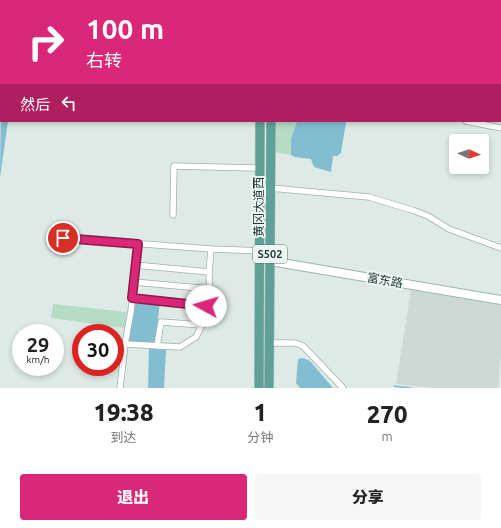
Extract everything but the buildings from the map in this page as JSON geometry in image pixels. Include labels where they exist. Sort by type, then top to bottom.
[{"type":"main road","name":"黄冈大道西","points":[[259,388],[260,122]]},
{"type":"main road","name":"黄冈大道西","points":[[269,388],[271,122]]},
{"type":"street","points":[[471,122],[501,128]]},
{"type":"street","points":[[173,215],[174,166],[260,168]]},
{"type":"street","points":[[270,188],[370,197],[428,216],[449,229],[501,248]]},
{"type":"street","points":[[63,238],[211,249],[260,251]]},
{"type":"street","points":[[120,388],[138,244]]},
{"type":"street","points":[[125,344],[180,347],[196,337],[202,325],[210,289],[208,272],[211,249]]},
{"type":"street","name":"富东路","points":[[270,261],[501,300]]},
{"type":"street","points":[[135,265],[208,272]]},
{"type":"street","points":[[134,282],[210,289]]},
{"type":"street","points":[[132,298],[206,306]]},
{"type":"street","points":[[157,346],[161,322],[202,325]]},
{"type":"street","points":[[269,343],[296,343],[303,346],[343,388]]},
{"type":"shaded area","points":[[411,290],[501,305],[501,354],[498,388],[432,388],[396,384]]},
{"type":"green space","points":[[274,122],[297,122],[291,139],[291,155],[274,152]]},
{"type":"green space","points":[[53,304],[127,312],[125,328],[124,324],[95,324],[51,318]]},
{"type":"water","points":[[1,122],[8,122],[0,178]]},
{"type":"water","points":[[297,122],[346,122],[341,153],[337,156],[333,156],[331,172],[314,167],[311,159],[291,155],[291,139]]},
{"type":"water","points":[[136,299],[160,302],[155,344],[129,341]]},
{"type":"water","points":[[149,348],[166,350],[164,388],[148,388]]},
{"type":"water","points":[[303,358],[310,361],[333,388],[300,388],[296,383],[298,359]]},
{"type":"waterway","points":[[394,386],[411,388]]},
{"type":"route","points":[[63,238],[138,244],[132,298],[206,306]]}]
